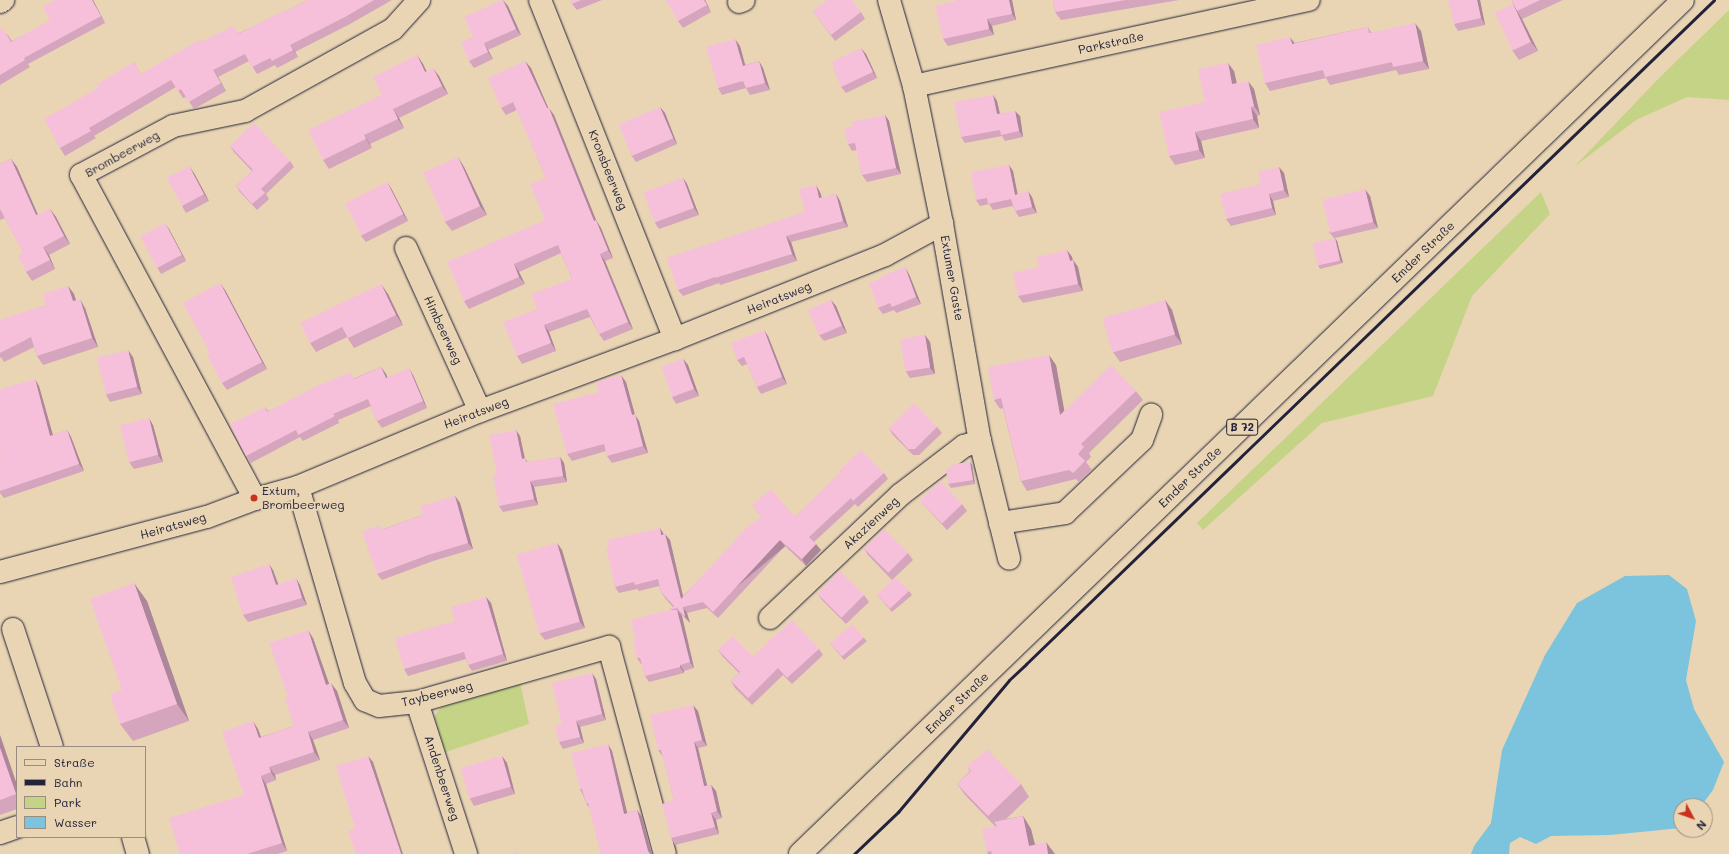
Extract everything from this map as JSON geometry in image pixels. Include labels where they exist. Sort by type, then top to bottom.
[{"type":"street","name":"Brombeerweg","points":[[255,499],[81,175],[173,126],[245,111],[393,29],[419,0]]},
{"type":"street","name":"Kronsbeerweg","points":[[540,0],[675,340]]},
{"type":"street","name":"Extumer Gaste","points":[[888,0],[914,86],[942,224],[980,441],[1009,558]]},
{"type":"street","name":"Parkstraße","points":[[914,86],[1309,0]]},
{"type":"street","name":"Emder Straße","points":[[800,854],[1683,0]]},
{"type":"street","name":"Heiratsweg","points":[[1,568],[207,517],[255,499],[298,487],[480,411],[675,340],[885,255],[942,224]]},
{"type":"street","name":"Himbeerweg","points":[[406,248],[480,411]]},
{"type":"street","points":[[1000,523],[1065,513],[1142,440],[1151,415]]},
{"type":"street","name":"Akazienweg","points":[[770,618],[900,495],[964,446],[980,441]]},
{"type":"street","name":"Taybeerweg","points":[[298,487],[355,684],[365,700],[379,706],[417,702],[609,647],[665,854]]},
{"type":"street","points":[[13,629],[52,746]]},
{"type":"street","name":"Andenbeerweg","points":[[417,702],[466,854]]},
{"type":"street","points":[[0,833],[16,827]]},
{"type":"street","points":[[132,838],[138,854]]},
{"type":"green space","points":[[1729,10],[1729,100],[1687,97],[1636,120],[1574,167],[1660,77]]},
{"type":"green space","points":[[1541,192],[1550,214],[1472,296],[1433,396],[1322,423],[1203,530],[1197,523]]},
{"type":"green space","points":[[520,682],[529,724],[443,753],[434,724],[434,717],[441,707],[451,702]]},
{"type":"water","points":[[1669,575],[1687,589],[1696,621],[1686,680],[1694,709],[1724,762],[1713,790],[1707,798],[1673,798],[1673,829],[1610,835],[1551,836],[1536,844],[1520,837],[1510,843],[1509,854],[1471,854],[1474,846],[1491,823],[1502,750],[1545,655],[1577,603],[1625,576]]},
{"type":"building","points":[[55,0],[92,0],[101,16],[24,58],[25,60],[0,75],[0,30],[3,28],[11,42],[50,20],[42,7]]},
{"type":"building","points":[[308,0],[374,0],[345,17],[290,45],[293,50],[272,61],[270,58],[252,67],[245,54],[213,70],[221,83],[189,102],[181,89],[178,91],[171,80],[89,128],[91,131],[60,148],[44,119],[98,88],[96,85],[134,62],[141,74],[199,40],[201,42],[234,26],[238,34]]},
{"type":"building","points":[[502,0],[516,29],[484,43],[488,52],[469,61],[461,42],[473,37],[464,17]]},
{"type":"building","points":[[571,0],[581,0],[572,4]]},
{"type":"building","points":[[666,0],[704,0],[707,5],[678,21]]},
{"type":"building","points":[[827,0],[852,0],[861,12],[831,35],[813,11]]},
{"type":"building","points":[[956,0],[1009,0],[1012,14],[987,19],[989,29],[943,39],[935,6]]},
{"type":"building","points":[[1053,0],[1126,0],[1055,12]]},
{"type":"building","points":[[1448,0],[1477,0],[1481,18],[1454,24]]},
{"type":"building","points":[[1512,0],[1540,0],[1517,11]]},
{"type":"building","points":[[1513,4],[1531,42],[1513,51],[1495,12]]},
{"type":"building","points":[[1415,23],[1423,61],[1393,67],[1392,62],[1325,77],[1323,70],[1265,83],[1256,45],[1290,37],[1292,44],[1368,27],[1369,33]]},
{"type":"building","points":[[735,39],[743,66],[759,61],[765,83],[746,88],[743,81],[718,88],[706,47]]},
{"type":"building","points":[[861,48],[873,72],[841,87],[833,68],[833,61]]},
{"type":"building","points":[[417,55],[425,72],[433,68],[442,86],[393,109],[398,119],[364,135],[366,139],[323,160],[308,130],[382,95],[373,77]]},
{"type":"building","points":[[525,61],[547,108],[549,108],[594,221],[596,220],[608,250],[600,254],[628,322],[599,334],[587,309],[544,325],[551,343],[517,356],[503,322],[537,309],[531,294],[572,279],[558,245],[514,264],[519,277],[464,301],[447,262],[545,220],[530,184],[546,178],[513,102],[501,108],[488,78]]},
{"type":"building","points":[[1228,63],[1232,84],[1248,81],[1254,106],[1251,107],[1253,119],[1195,132],[1199,150],[1169,156],[1159,112],[1205,102],[1198,69]]},
{"type":"building","points":[[993,95],[997,114],[1015,111],[1019,131],[1001,135],[1000,130],[961,137],[954,102]]},
{"type":"building","points":[[660,107],[673,138],[632,156],[619,125]]},
{"type":"building","points":[[885,115],[896,168],[862,175],[855,143],[848,144],[844,129],[852,127],[851,122]]},
{"type":"building","points":[[254,123],[290,161],[261,189],[265,193],[252,204],[236,186],[253,170],[230,146]]},
{"type":"building","points":[[458,157],[480,206],[445,222],[423,172]]},
{"type":"building","points":[[11,159],[36,215],[50,209],[64,236],[43,247],[50,260],[26,272],[18,255],[23,252],[0,209],[0,164]]},
{"type":"building","points":[[1009,165],[1015,195],[1028,191],[1032,207],[1015,211],[1011,199],[988,204],[987,198],[976,200],[971,172]]},
{"type":"building","points":[[189,166],[204,194],[182,206],[167,178]]},
{"type":"building","points":[[1279,167],[1284,190],[1269,194],[1272,208],[1226,219],[1220,194],[1261,184],[1258,172]]},
{"type":"building","points":[[683,178],[694,208],[654,222],[644,192]]},
{"type":"building","points":[[387,182],[403,214],[361,235],[345,203]]},
{"type":"building","points":[[816,185],[819,198],[836,194],[843,221],[786,236],[792,254],[715,277],[678,290],[667,258],[805,212],[799,189]]},
{"type":"building","points":[[1365,189],[1373,222],[1331,233],[1322,200]]},
{"type":"building","points":[[165,223],[182,255],[157,268],[140,236]]},
{"type":"building","points":[[1335,238],[1340,260],[1318,266],[1313,243]]},
{"type":"building","points":[[1067,250],[1070,261],[1073,260],[1078,284],[1018,296],[1013,273],[1039,267],[1037,257]]},
{"type":"building","points":[[905,267],[916,297],[892,307],[890,303],[878,308],[869,283],[881,279],[880,277]]},
{"type":"building","points":[[220,283],[262,362],[222,383],[207,355],[210,353],[183,303]]},
{"type":"building","points":[[381,284],[396,315],[348,338],[342,327],[310,343],[300,323]]},
{"type":"building","points":[[68,286],[73,301],[80,299],[92,338],[37,356],[31,337],[0,353],[0,321],[46,305],[43,294]]},
{"type":"building","points":[[831,300],[842,326],[819,336],[808,310]]},
{"type":"building","points":[[1165,300],[1175,335],[1112,353],[1103,318]]},
{"type":"building","points":[[764,330],[782,377],[757,387],[744,357],[737,360],[731,343]]},
{"type":"building","points":[[925,335],[930,368],[905,372],[900,339]]},
{"type":"building","points":[[128,350],[137,387],[106,395],[97,358]]},
{"type":"building","points":[[1049,355],[1060,415],[1111,365],[1136,391],[1081,444],[1084,447],[1078,454],[1085,461],[1073,473],[1069,470],[1021,481],[1001,398],[994,400],[988,367]]},
{"type":"building","points":[[683,359],[694,389],[672,397],[661,367]]},
{"type":"building","points":[[381,367],[386,378],[409,368],[423,401],[377,421],[368,399],[333,414],[335,416],[298,435],[296,430],[246,456],[230,424],[265,407],[267,412],[317,386],[351,372],[354,379]]},
{"type":"building","points":[[621,375],[632,415],[635,414],[643,446],[607,456],[604,444],[567,454],[553,404],[599,392],[596,382]]},
{"type":"building","points":[[35,379],[50,436],[67,430],[79,464],[0,491],[0,389]]},
{"type":"building","points":[[914,403],[937,427],[915,449],[908,449],[889,428]]},
{"type":"building","points":[[149,418],[158,455],[129,462],[120,425]]},
{"type":"building","points":[[516,430],[522,459],[525,458],[526,462],[560,457],[563,476],[530,481],[534,499],[499,506],[493,475],[497,474],[489,435]]},
{"type":"building","points":[[861,450],[884,473],[853,501],[851,498],[809,537],[816,544],[802,559],[780,540],[713,612],[703,602],[683,607],[685,617],[677,608],[670,610],[674,606],[661,592],[658,579],[635,585],[634,582],[615,587],[606,548],[609,548],[608,540],[660,528],[661,535],[665,534],[681,599],[748,526],[762,517],[752,505],[771,489],[795,517],[842,471],[840,470]]},
{"type":"building","points":[[970,462],[973,480],[948,484],[946,470],[954,464]]},
{"type":"building","points":[[940,481],[962,504],[942,523],[920,500]]},
{"type":"building","points":[[455,496],[468,543],[428,555],[377,574],[362,532],[380,525],[381,530],[423,515],[420,506]]},
{"type":"building","points":[[884,529],[908,553],[888,573],[864,549]]},
{"type":"building","points":[[557,543],[580,622],[539,633],[517,555]]},
{"type":"building","points":[[269,564],[276,585],[296,578],[302,598],[243,615],[231,577]]},
{"type":"building","points":[[840,571],[864,595],[841,618],[817,594]]},
{"type":"building","points":[[896,577],[909,591],[890,609],[877,595]]},
{"type":"building","points":[[134,583],[177,704],[120,724],[110,694],[122,690],[90,599]]},
{"type":"building","points":[[486,597],[503,654],[468,665],[464,652],[404,669],[395,638],[455,621],[451,607]]},
{"type":"building","points":[[670,610],[677,610],[690,662],[680,665],[680,667],[645,676],[640,658],[637,658],[633,642],[636,642],[631,620]]},
{"type":"building","points":[[792,620],[819,649],[787,678],[778,668],[748,698],[731,681],[740,672],[718,650],[733,636],[753,656]]},
{"type":"building","points":[[852,624],[864,638],[842,657],[830,643]]},
{"type":"building","points":[[308,630],[326,685],[331,683],[343,720],[308,732],[314,752],[269,767],[271,772],[261,776],[282,843],[247,854],[180,854],[169,818],[244,795],[222,732],[253,721],[259,738],[294,726],[285,698],[288,697],[269,643]]},
{"type":"building","points":[[592,673],[602,714],[576,721],[580,737],[559,742],[555,726],[562,724],[552,683]]},
{"type":"building","points":[[693,705],[702,740],[694,742],[704,786],[711,785],[717,811],[711,813],[715,827],[671,838],[662,804],[674,800],[661,750],[658,750],[650,715]]},
{"type":"building","points":[[608,744],[624,814],[637,810],[650,854],[601,854],[588,803],[586,803],[582,789],[580,789],[571,753]]},
{"type":"building","points":[[0,748],[16,794],[0,800]]},
{"type":"building","points":[[987,749],[1021,784],[988,816],[957,784],[971,771],[967,767]]},
{"type":"building","points":[[368,756],[401,854],[356,854],[348,831],[355,828],[336,766]]},
{"type":"building","points":[[502,756],[511,787],[469,799],[461,768]]},
{"type":"building","points":[[1023,816],[1029,846],[1046,842],[1048,854],[992,854],[991,851],[987,852],[982,829],[997,826],[994,822]]},
{"type":"building","points":[[518,851],[518,854],[509,854]]},
{"type":"railway","points":[[854,854],[898,812],[1009,680],[1714,0]]},
{"type":"place","name":"Extum, Brombeerweg","points":[[254,498]]}]
